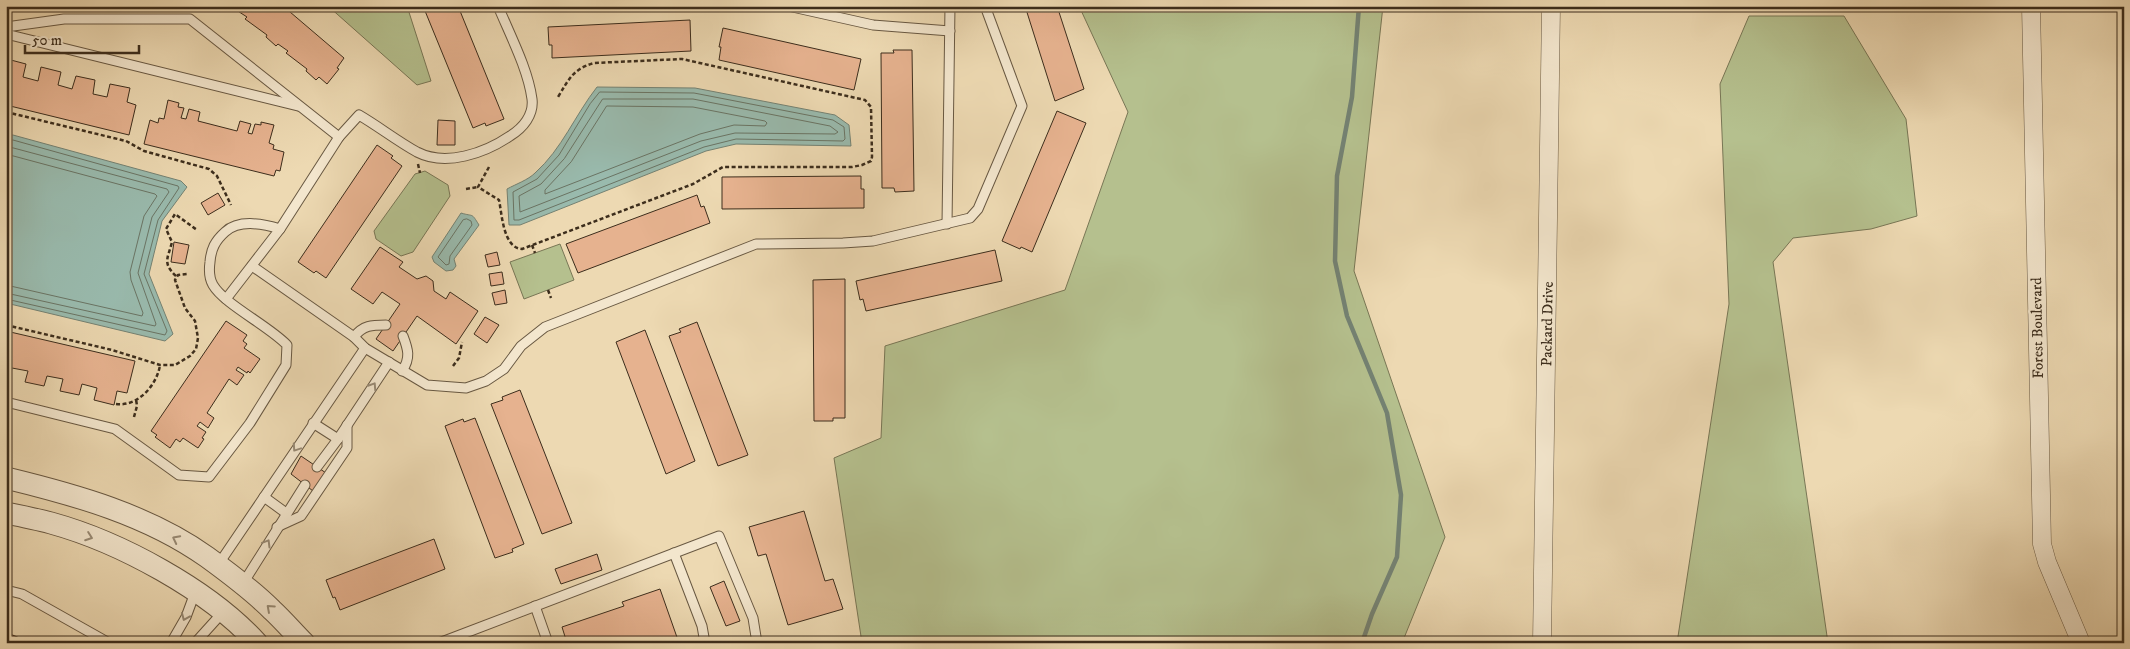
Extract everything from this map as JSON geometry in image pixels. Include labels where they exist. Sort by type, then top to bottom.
[{"type":"street","name":"Packard Drive","points":[[1542,643],[1551,6]]},
{"type":"street","name":"Forest Boulevard","points":[[2031,6],[2042,544],[2047,562],[2081,643]]},
{"type":"street","points":[[6,478],[77,496],[112,509],[185,543],[217,565],[272,609],[304,643]]},
{"type":"street","points":[[6,513],[52,523],[120,548],[196,590],[258,643]]},
{"type":"street","points":[[196,590],[217,565]]},
{"type":"street","points":[[223,612],[242,585]]},
{"type":"lane","points":[[226,299],[280,229],[339,137],[359,115],[418,152],[439,158],[472,154],[495,146],[514,133],[530,116],[532,100],[520,60],[498,6]]},
{"type":"lane","points":[[788,6],[873,25],[950,31]]},
{"type":"lane","points":[[947,224],[950,6]]},
{"type":"lane","points":[[252,266],[354,337],[365,348],[402,371],[427,385],[466,388],[486,381],[504,369],[521,346],[545,326],[756,244],[873,241],[970,218],[978,209],[1022,106],[985,6]]},
{"type":"lane","points":[[6,28],[64,19],[190,19],[339,137]]},
{"type":"lane","points":[[6,34],[300,107]]},
{"type":"lane","points":[[6,402],[115,429],[180,475],[208,477],[250,423],[286,365],[287,345],[276,333],[226,299],[213,285],[210,273],[212,247],[226,231],[245,224],[266,225],[280,229]]},
{"type":"lane","points":[[354,337],[359,330],[369,325],[386,324]]},
{"type":"lane","points":[[402,371],[408,363],[408,351],[403,336]]},
{"type":"lane","points":[[217,565],[365,348]]},
{"type":"lane","points":[[317,467],[389,362]]},
{"type":"lane","points":[[313,423],[338,439]]},
{"type":"lane","points":[[277,526],[301,516],[347,448],[347,425]]},
{"type":"lane","points":[[242,585],[304,485]]},
{"type":"lane","points":[[264,497],[286,513]]},
{"type":"lane","points":[[439,643],[719,536],[753,618],[756,643]]},
{"type":"lane","points":[[674,553],[702,626],[705,643]]},
{"type":"lane","points":[[6,590],[22,594],[109,643]]},
{"type":"lane","points":[[172,643],[186,617],[196,590]]},
{"type":"lane","points":[[535,606],[548,643]]},
{"type":"lane","points":[[195,643],[223,612]]},
{"type":"path","points":[[466,189],[478,187],[499,200],[510,242],[519,249],[693,184],[723,167],[852,167],[862,165],[871,160],[872,156],[872,107],[865,100],[682,59],[594,63],[581,67],[575,72],[558,96]]},
{"type":"path","points":[[6,112],[126,141],[144,151],[209,169],[217,176],[231,205]]},
{"type":"path","points":[[418,163],[420,173]]},
{"type":"path","points":[[478,187],[489,167]]},
{"type":"path","points":[[6,325],[130,355],[160,365],[175,365],[182,362],[196,349],[198,338],[195,321],[185,308],[175,280],[176,276],[168,266],[167,254],[172,242],[166,228],[175,214],[197,230]]},
{"type":"path","points":[[532,245],[535,253]]},
{"type":"path","points":[[176,276],[187,274]]},
{"type":"path","points":[[548,290],[551,298]]},
{"type":"path","points":[[453,366],[459,358],[462,342]]},
{"type":"path","points":[[116,404],[125,404],[136,399],[152,386],[158,376],[160,365]]},
{"type":"path","points":[[134,417],[137,406],[136,399]]},
{"type":"green space","points":[[328,6],[407,6],[431,81],[417,85]]},
{"type":"green space","points":[[1079,6],[1383,6],[1354,271],[1445,537],[1402,643],[862,643],[834,458],[881,438],[885,346],[1065,290],[1128,112]]},
{"type":"green space","points":[[1749,16],[1844,16],[1906,119],[1917,216],[1871,229],[1793,238],[1773,262],[1828,643],[1677,643],[1729,304],[1720,84]]},
{"type":"green space","points":[[425,171],[448,185],[450,196],[413,252],[401,256],[376,239],[374,231],[415,174]]},
{"type":"green space","points":[[560,244],[574,280],[524,299],[510,262]]},
{"type":"water","points":[[597,87],[695,88],[835,115],[849,125],[851,146],[736,144],[706,151],[520,225],[509,225],[507,189],[529,178],[545,164],[561,143]]},
{"type":"water","points":[[6,135],[13,135],[181,181],[187,187],[162,221],[149,274],[173,334],[165,341],[6,303]]},
{"type":"water","points":[[461,213],[475,218],[479,225],[454,259],[456,266],[453,270],[446,271],[434,262],[432,257]]},
{"type":"building","points":[[230,6],[283,6],[344,58],[337,68],[339,69],[327,84],[319,77],[316,80],[306,71],[307,69],[286,53],[288,51],[278,44],[276,46],[266,37],[267,35],[245,19],[247,17]]},
{"type":"building","points":[[423,6],[458,6],[504,119],[486,126],[485,123],[473,128]]},
{"type":"building","points":[[1025,6],[1057,6],[1084,89],[1055,101]]},
{"type":"building","points":[[690,20],[691,51],[552,58],[552,45],[549,45],[548,27]]},
{"type":"building","points":[[723,28],[861,59],[854,90],[719,60],[721,47],[719,47]]},
{"type":"building","points":[[893,50],[912,50],[914,191],[895,192],[894,188],[882,188],[881,53],[894,53]]},
{"type":"building","points":[[7,59],[26,64],[23,77],[38,81],[41,67],[61,72],[58,85],[72,89],[76,76],[95,80],[93,94],[107,97],[110,84],[130,88],[127,102],[136,105],[129,135],[6,105]]},
{"type":"building","points":[[168,100],[179,103],[178,107],[184,108],[181,118],[186,119],[189,109],[200,112],[198,121],[237,131],[240,121],[251,124],[248,133],[252,134],[255,124],[261,125],[261,122],[274,125],[269,143],[274,145],[273,149],[284,152],[280,171],[276,170],[274,176],[144,144],[150,120],[158,123],[159,118],[164,119]]},
{"type":"building","points":[[1057,111],[1086,123],[1032,252],[1002,241]]},
{"type":"building","points":[[438,120],[455,121],[455,145],[437,145]]},
{"type":"building","points":[[377,145],[393,156],[391,158],[402,166],[326,278],[316,271],[314,273],[298,262]]},
{"type":"building","points":[[861,176],[861,189],[864,189],[864,208],[722,209],[722,177]]},
{"type":"building","points":[[218,193],[225,205],[208,215],[201,203]]},
{"type":"building","points":[[697,195],[701,207],[704,206],[710,223],[578,273],[566,244]]},
{"type":"building","points":[[174,242],[189,245],[185,264],[171,262]]},
{"type":"building","points":[[380,247],[403,262],[399,267],[417,279],[426,276],[433,281],[434,291],[446,299],[450,292],[478,311],[456,344],[417,316],[393,351],[376,339],[400,304],[382,292],[373,304],[351,289]]},
{"type":"building","points":[[995,250],[1002,281],[866,311],[863,299],[860,300],[856,281]]},
{"type":"building","points":[[497,252],[500,265],[488,267],[485,255]]},
{"type":"building","points":[[502,272],[504,284],[491,286],[489,274]]},
{"type":"building","points":[[845,279],[845,418],[833,418],[833,421],[814,421],[813,280]]},
{"type":"building","points":[[505,290],[507,303],[495,305],[492,293]]},
{"type":"building","points":[[485,317],[499,325],[487,343],[474,334]]},
{"type":"building","points":[[226,321],[247,335],[243,341],[247,344],[244,348],[260,359],[250,373],[238,367],[236,370],[244,375],[237,385],[229,379],[207,413],[214,418],[208,428],[200,422],[197,426],[206,432],[198,448],[183,438],[180,442],[176,439],[170,448],[155,437],[157,435],[151,431]]},
{"type":"building","points":[[697,322],[748,455],[718,466],[669,336],[681,332],[679,329]]},
{"type":"building","points":[[645,330],[695,461],[666,474],[616,342]]},
{"type":"building","points":[[6,331],[135,361],[127,393],[117,391],[114,405],[94,400],[97,388],[82,384],[79,395],[60,391],[63,379],[47,376],[44,386],[25,382],[28,371],[12,368],[10,379],[6,378]]},
{"type":"building","points":[[520,390],[572,523],[542,534],[491,404],[503,400],[502,397]]},
{"type":"building","points":[[475,418],[524,544],[512,549],[513,552],[495,558],[445,426],[463,419],[464,422]]},
{"type":"building","points":[[301,456],[326,473],[313,491],[291,474]]},
{"type":"building","points":[[804,511],[825,581],[833,579],[843,609],[788,625],[766,554],[758,556],[749,527]]},
{"type":"building","points":[[434,539],[445,569],[340,610],[326,580]]},
{"type":"building","points":[[597,554],[602,570],[561,584],[555,569]]},
{"type":"building","points":[[724,581],[740,621],[726,626],[710,587]]},
{"type":"building","points":[[660,589],[679,643],[567,643],[562,627],[624,606],[622,602]]},
{"type":"building","points":[[6,626],[11,628],[8,633],[31,643],[6,643]]},
{"type":"waterway","points":[[1359,6],[1352,97],[1337,176],[1335,261],[1347,316],[1387,413],[1401,495],[1397,557],[1372,614],[1362,643]]}]
